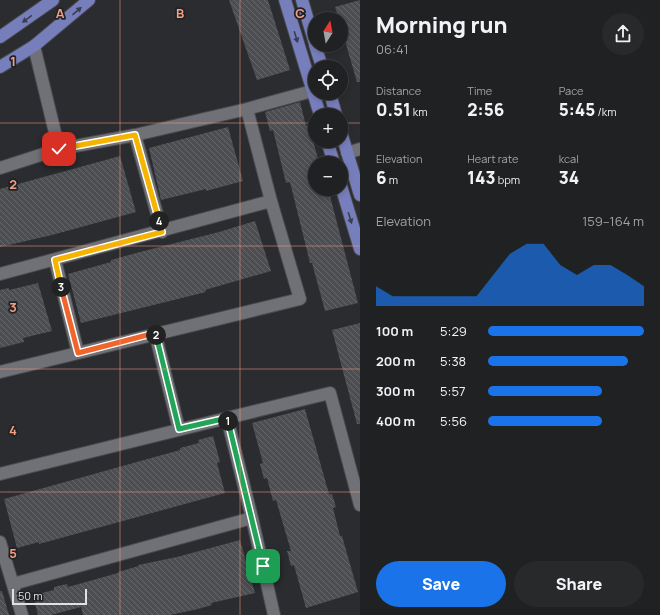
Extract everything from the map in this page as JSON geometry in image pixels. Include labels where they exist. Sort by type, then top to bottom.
[{"type":"main road","points":[[0,67],[34,46],[89,0]]},
{"type":"main road","points":[[285,0],[308,78]]},
{"type":"main road","points":[[302,0],[308,21]]},
{"type":"main road","points":[[0,37],[51,1]]},
{"type":"main road","points":[[346,148],[360,195]]},
{"type":"main road","points":[[344,196],[360,250]]},
{"type":"street","points":[[34,46],[59,149]]},
{"type":"street","points":[[0,168],[59,149],[135,135],[308,92]]},
{"type":"street","points":[[0,372],[155,333],[300,299],[271,202],[247,108]]},
{"type":"street","points":[[135,135],[162,232]]},
{"type":"street","points":[[347,152],[360,149]]},
{"type":"street","points":[[0,274],[271,202]]},
{"type":"street","points":[[55,260],[78,353]]},
{"type":"street","points":[[155,333],[179,429]]},
{"type":"street","points":[[0,474],[330,393],[360,505]]},
{"type":"street","points":[[227,418],[274,615]]},
{"type":"street","points":[[13,584],[252,518]]},
{"type":"street","points":[[0,542],[22,615]]},
{"type":"building","points":[[229,0],[268,0],[290,70],[257,80]]},
{"type":"building","points":[[360,0],[360,82],[357,82],[348,51],[348,12],[337,12],[335,7]]},
{"type":"building","points":[[300,102],[306,126],[308,125],[308,148],[315,148],[317,156],[308,156],[308,196],[330,196],[358,303],[325,311],[312,263],[310,263],[290,182],[286,183],[273,130],[270,131],[265,112]]},
{"type":"building","points":[[228,127],[243,181],[206,191],[206,189],[161,200],[149,148]]},
{"type":"building","points":[[120,156],[136,212],[52,235],[0,247],[0,189]]},
{"type":"building","points":[[255,221],[271,271],[205,290],[206,292],[81,323],[68,274],[111,262],[111,260],[219,232]]},
{"type":"building","points":[[38,283],[52,331],[23,338],[24,342],[0,348],[0,290],[9,288],[9,290]]},
{"type":"building","points":[[360,323],[360,424],[357,424],[332,330]]},
{"type":"building","points":[[305,409],[329,494],[332,494],[336,507],[333,508],[340,536],[342,536],[358,592],[306,608],[294,565],[291,566],[287,551],[291,551],[276,500],[273,501],[267,478],[264,479],[260,464],[263,463],[252,423]]},
{"type":"building","points":[[213,436],[220,462],[217,463],[225,493],[39,544],[39,542],[17,548],[4,499],[180,450],[180,448],[199,443],[198,440]]},
{"type":"building","points":[[240,540],[255,593],[211,603],[212,605],[170,615],[83,615],[81,607],[51,615],[38,615],[33,595],[54,590],[54,587],[67,584],[68,587],[118,573],[139,566],[138,565],[177,557]]},
{"type":"building","points":[[0,591],[2,591],[9,615],[0,615]]},
{"type":"route","points":[[59,149],[135,135],[162,232],[55,260],[78,353],[155,333],[179,429],[227,418],[263,566]]}]
